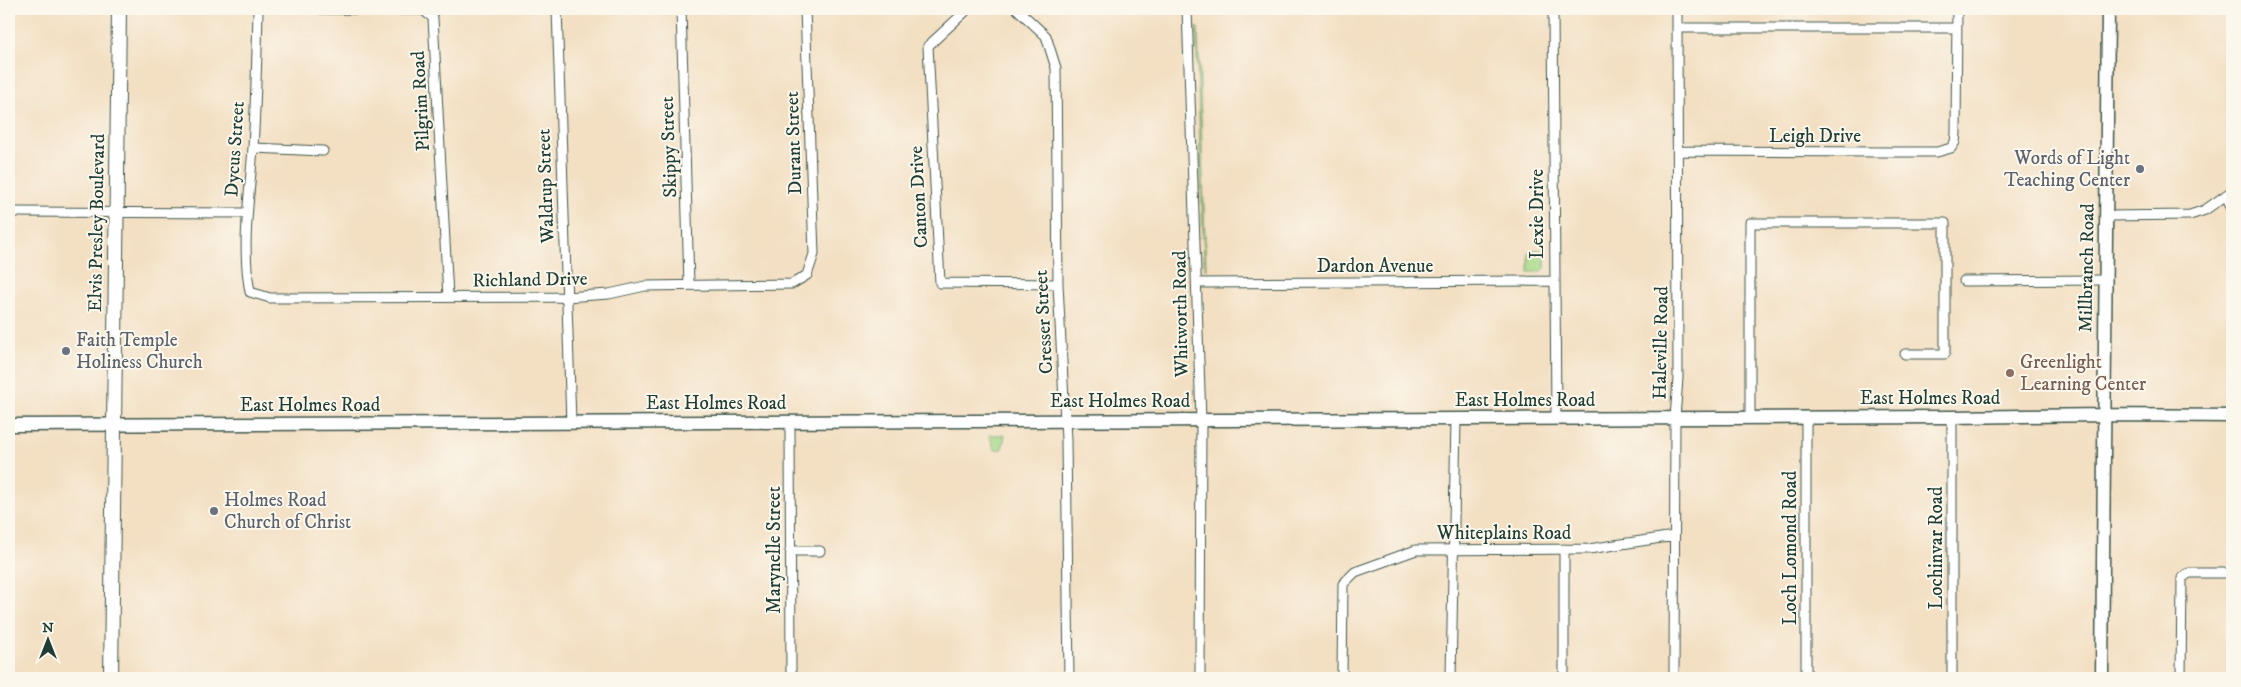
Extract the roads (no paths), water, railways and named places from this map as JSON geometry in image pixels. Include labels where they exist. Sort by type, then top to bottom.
[{"type":"main road","name":"Elvis Presley Boulevard","points":[[111,678],[119,9]]},
{"type":"main road","name":"Millbranch Road","points":[[2102,678],[2108,9]]},
{"type":"main road","name":"East Holmes Road","points":[[9,425],[1456,418],[1952,418],[2104,415],[2232,416]]},
{"type":"street","name":"Dycus Street","points":[[250,292],[248,279],[247,213],[253,148],[258,9]]},
{"type":"street","name":"Pilgrim Road","points":[[321,9],[422,10],[433,18],[448,297]]},
{"type":"street","name":"Waldrup Street","points":[[557,9],[571,422]]},
{"type":"street","name":"Skippy Street","points":[[681,9],[689,285]]},
{"type":"street","name":"Durant Street","points":[[806,9],[814,254],[807,275]]},
{"type":"street","name":"Canton Drive","points":[[968,9],[928,46],[940,283],[1058,284]]},
{"type":"street","name":"Cresser Street","points":[[1017,9],[1046,36],[1056,68],[1058,284],[1065,420],[1069,678]]},
{"type":"street","name":"Whitworth Road","points":[[1187,9],[1200,420],[1200,678]]},
{"type":"street","name":"Lexie Drive","points":[[1553,9],[1553,282],[1556,418]]},
{"type":"street","name":"Haleville Road","points":[[1674,678],[1675,418],[1678,378],[1677,9]]},
{"type":"street","points":[[1677,28],[1956,28],[1957,9]]},
{"type":"street","name":"Leigh Drive","points":[[1678,151],[1937,152],[1951,148],[1956,133],[1956,28]]},
{"type":"street","points":[[253,148],[323,151]]},
{"type":"street","points":[[2106,216],[2190,216],[2205,210],[2229,193],[2232,209]]},
{"type":"street","points":[[9,212],[247,213]]},
{"type":"street","points":[[1750,418],[1750,223],[1944,223],[1945,354],[1905,354]]},
{"type":"street","name":"Richland Drive","points":[[250,292],[270,298],[566,297],[609,294],[645,286],[792,284],[807,275]]},
{"type":"street","points":[[1964,281],[2106,280]]},
{"type":"street","name":"Dardon Avenue","points":[[1197,283],[1553,282]]},
{"type":"street","points":[[1452,678],[1456,418]]},
{"type":"street","name":"Loch Lomond Road","points":[[1806,418],[1806,678]]},
{"type":"street","name":"Lochinvar Road","points":[[1952,418],[1952,678]]},
{"type":"street","name":"Marynelle Street","points":[[790,422],[791,678]]},
{"type":"street","name":"Whiteplains Road","points":[[1342,678],[1343,584],[1355,572],[1408,551],[1453,548],[1564,550],[1594,548],[1674,536]]},
{"type":"street","points":[[1564,550],[1564,678]]},
{"type":"street","points":[[790,551],[820,551]]},
{"type":"street","points":[[2181,678],[2182,578],[2189,573],[2232,573]]},
{"type":"place","name":"Words of Light Teaching Center","points":[[2140,169]]},
{"type":"place","name":"Faith Temple Holiness Church","points":[[66,351]]},
{"type":"place","name":"Greenlight Learning Center","points":[[2010,373]]},
{"type":"place","name":"Holmes Road Church of Christ","points":[[214,511]]}]
